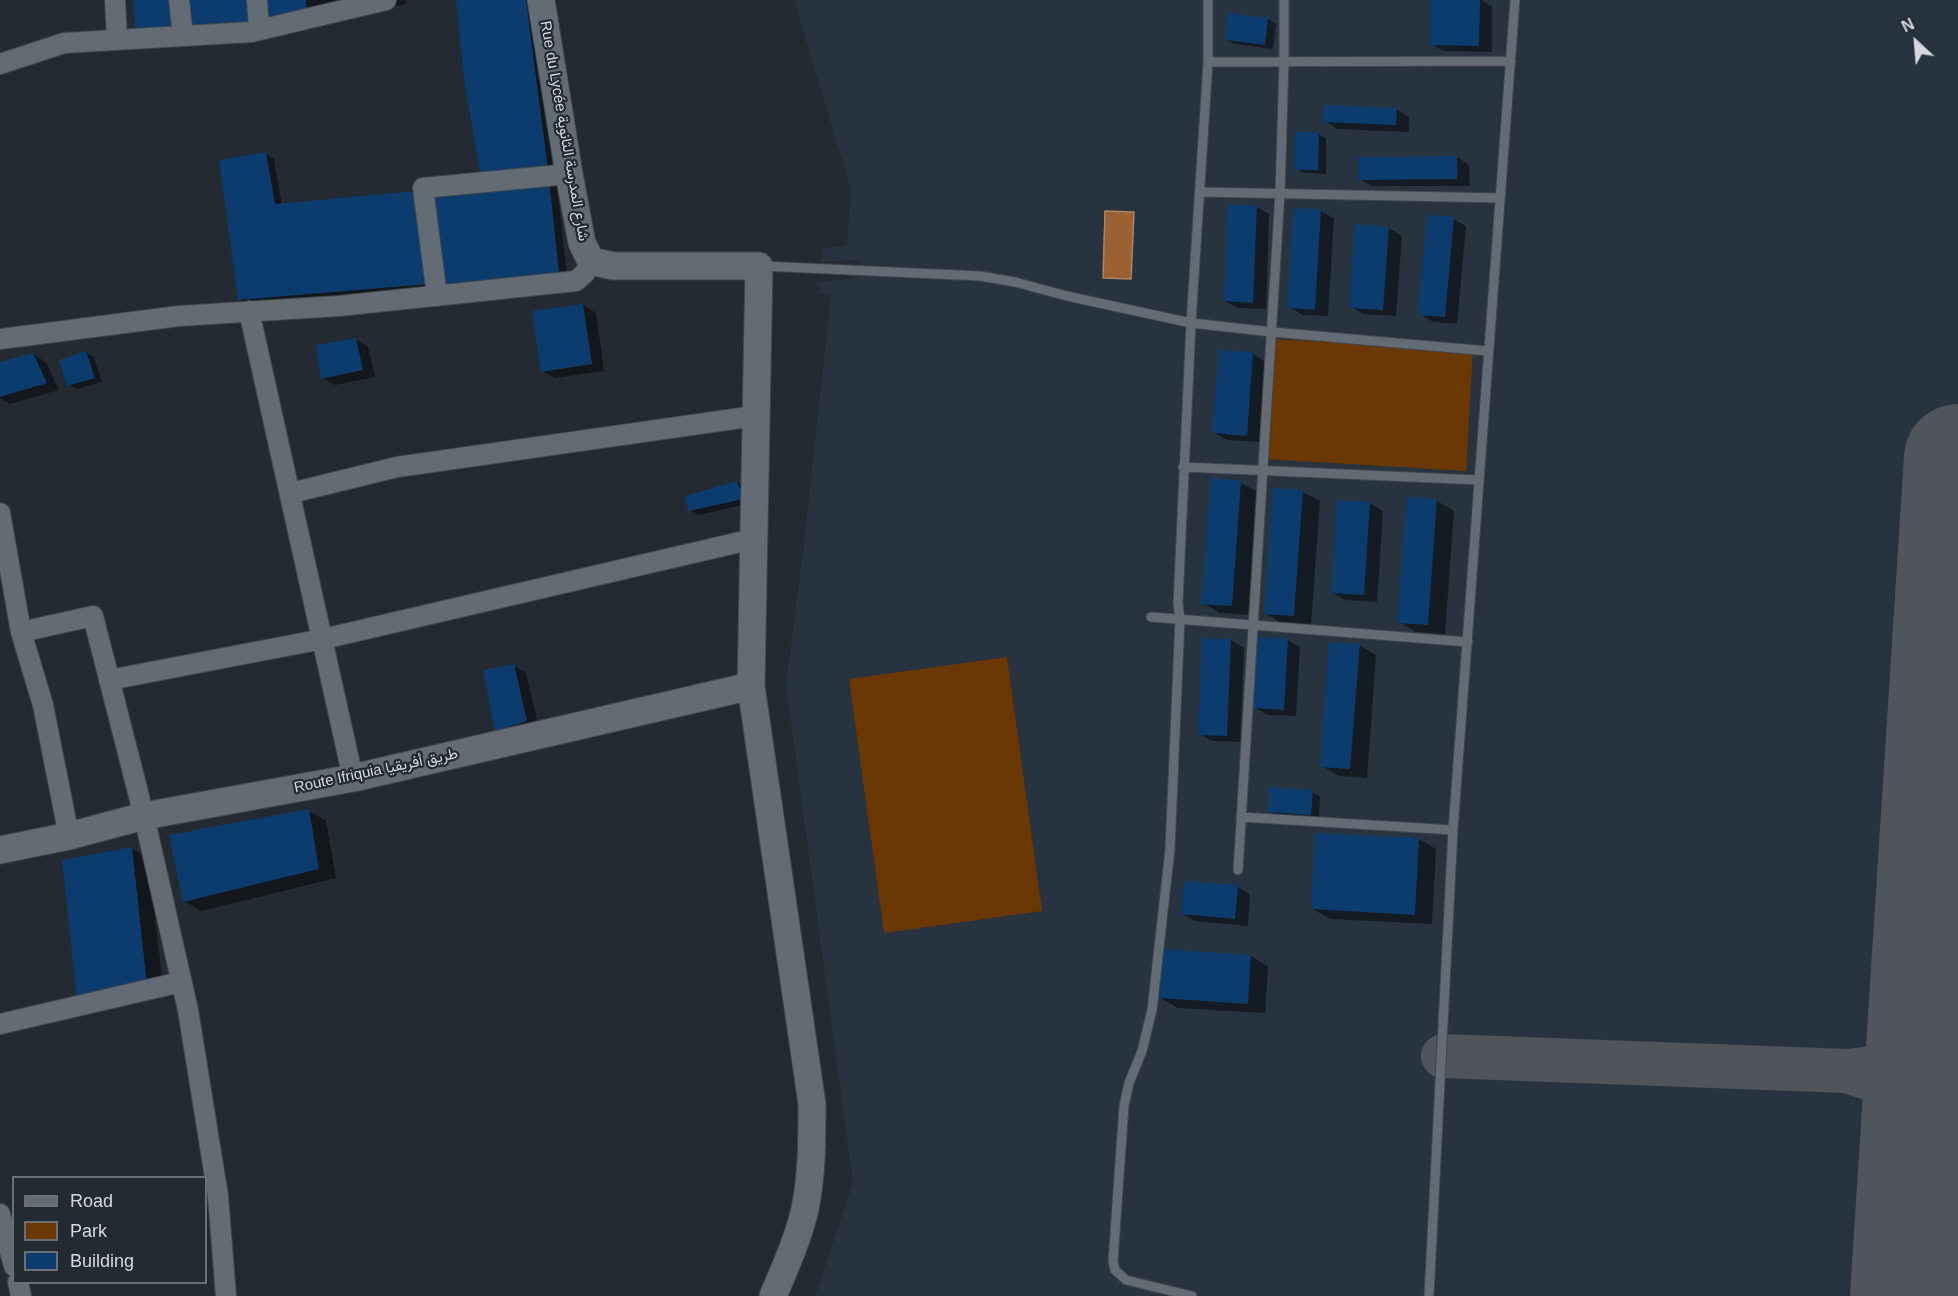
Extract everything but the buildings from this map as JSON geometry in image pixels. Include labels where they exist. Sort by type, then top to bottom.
[{"type":"street","points":[[115,0],[117,40]]},
{"type":"street","points":[[179,0],[183,36]]},
{"type":"street","points":[[257,0],[259,30]]},
{"type":"street","points":[[0,64],[64,43],[259,30],[312,9],[386,0]]},
{"type":"street","name":"Rue du Lycée شارع المدرسة الثانوية","points":[[541,0],[582,243],[591,261]]},
{"type":"street","points":[[437,296],[423,188],[569,174]]},
{"type":"street","points":[[0,339],[178,315],[339,306],[576,281],[585,273],[591,261],[613,266],[759,266],[751,686],[812,1104],[812,1151],[805,1209],[788,1262],[773,1296]]},
{"type":"street","points":[[249,311],[353,778]]},
{"type":"street","points":[[291,493],[397,467],[755,416]]},
{"type":"street","points":[[0,513],[21,632],[43,705],[69,836]]},
{"type":"street","points":[[109,680],[323,639],[753,539]]},
{"type":"street","points":[[21,632],[93,616],[144,816],[188,1010],[218,1196],[226,1296]]},
{"type":"street","name":"Route Ifriquia طريق أفريقيا","points":[[0,850],[69,836],[144,816],[353,778],[751,686]]},
{"type":"street","points":[[0,1024],[181,982]]},
{"type":"street","points":[[0,1214],[12,1259]]},
{"type":"lane","points":[[1192,1296],[1126,1280],[1115,1270],[1113,1261],[1124,1106],[1129,1083],[1145,1041],[1152,1010],[1169,861],[1180,619],[1178,603],[1183,467],[1208,62],[1208,0]]},
{"type":"lane","points":[[1238,870],[1280,193],[1284,0]]},
{"type":"lane","points":[[1429,1296],[1453,830],[1515,0]]},
{"type":"lane","points":[[1208,62],[1510,61]]},
{"type":"lane","points":[[1200,192],[1500,198]]},
{"type":"lane","points":[[759,266],[980,276],[1191,323],[1488,351]]},
{"type":"lane","points":[[1183,467],[1479,480]]},
{"type":"lane","points":[[1151,617],[1468,642]]},
{"type":"lane","points":[[1241,817],[1453,830]]},
{"type":"shaded area","points":[[794,0],[1958,0],[1958,1296],[815,1296],[853,1183],[786,685],[831,295],[819,293],[819,282],[856,278],[859,260],[822,262],[823,248],[847,246],[851,189]]},
{"type":"shaded area","points":[[1105,211],[1134,212],[1131,279],[1103,278]]},
{"type":"green space","points":[[1272,339],[1473,350],[1466,471],[1265,459]]},
{"type":"green space","points":[[1007,657],[1042,911],[884,933],[849,679]]},
{"type":"taxiway","points":[[1847,1071],[1871,1068],[1889,1058],[1903,1043],[1922,1006]]},
{"type":"taxiway","points":[[1443,1056],[1847,1071],[1878,1083],[1895,1100],[1904,1121],[1912,1167]]},
{"type":"runway","points":[[1904,1296],[1958,458]]}]
